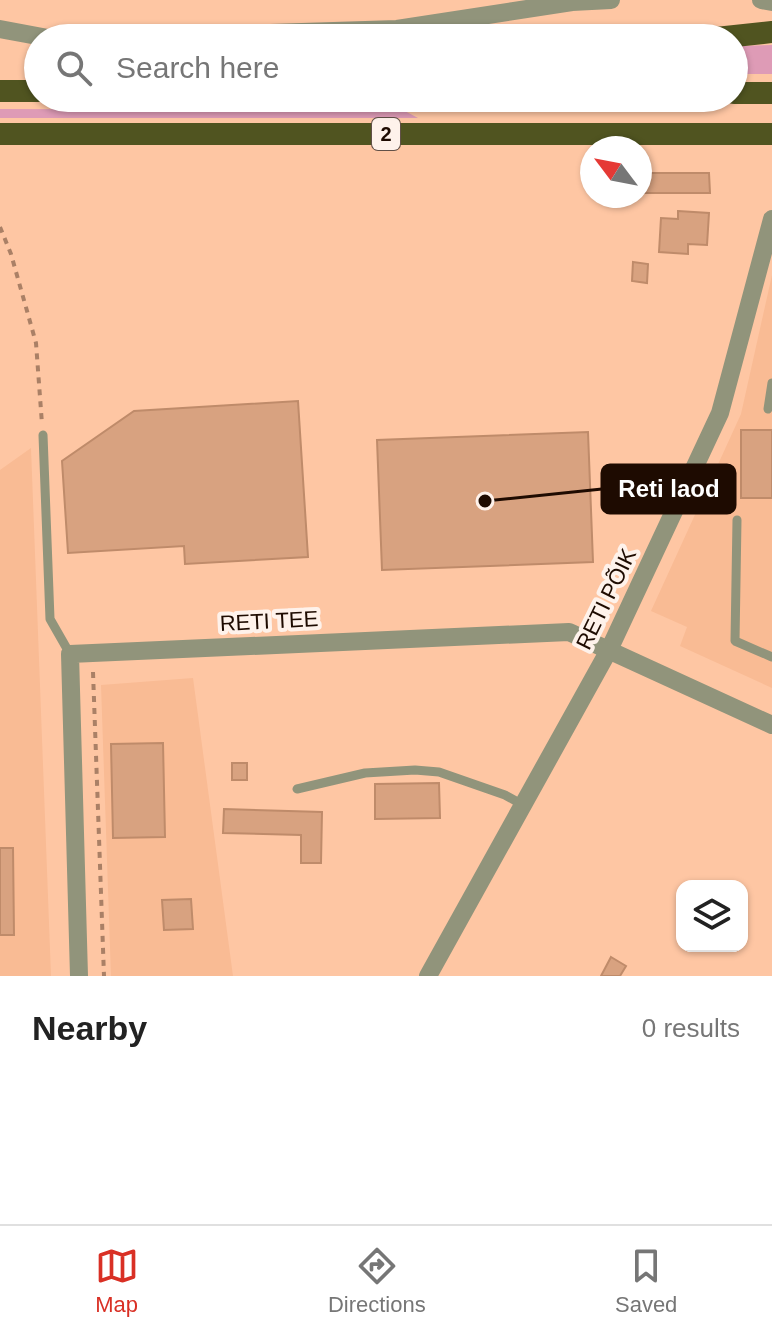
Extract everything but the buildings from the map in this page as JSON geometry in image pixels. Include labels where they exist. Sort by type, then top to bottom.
[{"type":"highway","points":[[748,35],[772,32]]},
{"type":"highway","points":[[0,91],[24,91]]},
{"type":"highway","points":[[748,93],[772,93]]},
{"type":"highway","name":"2","points":[[0,134],[772,134]]},
{"type":"street","points":[[429,24],[572,2],[611,0]]},
{"type":"street","points":[[761,0],[772,2]]},
{"type":"street","points":[[0,29],[24,34]]},
{"type":"street","name":"RETI PÕIK","points":[[428,976],[609,650],[720,413],[772,219]]},
{"type":"street","name":"RETI TEE","points":[[70,654],[569,632],[772,725]]},
{"type":"street","points":[[70,654],[79,976]]},
{"type":"lane","points":[[768,409],[772,383]]},
{"type":"lane","points":[[43,435],[50,619],[70,654]]},
{"type":"lane","points":[[737,520],[735,641],[772,657]]},
{"type":"lane","points":[[297,789],[365,773],[415,770],[439,772],[505,795],[523,805]]},
{"type":"path","points":[[0,227],[11,254],[36,343],[43,435]]},
{"type":"path","points":[[93,653],[104,976]]},
{"type":"shaded area","points":[[772,45],[772,74],[748,74],[748,46]]},
{"type":"shaded area","points":[[0,109],[24,109],[24,112],[407,112],[418,118],[0,118]]},
{"type":"shaded area","points":[[772,275],[772,688],[680,646],[687,627],[651,611],[741,414]]},
{"type":"shaded area","points":[[31,448],[51,976],[0,976],[0,470]]},
{"type":"shaded area","points":[[193,678],[233,976],[111,976],[101,685]]},
{"type":"place","name":"Reti laod","points":[[485,501]]}]
